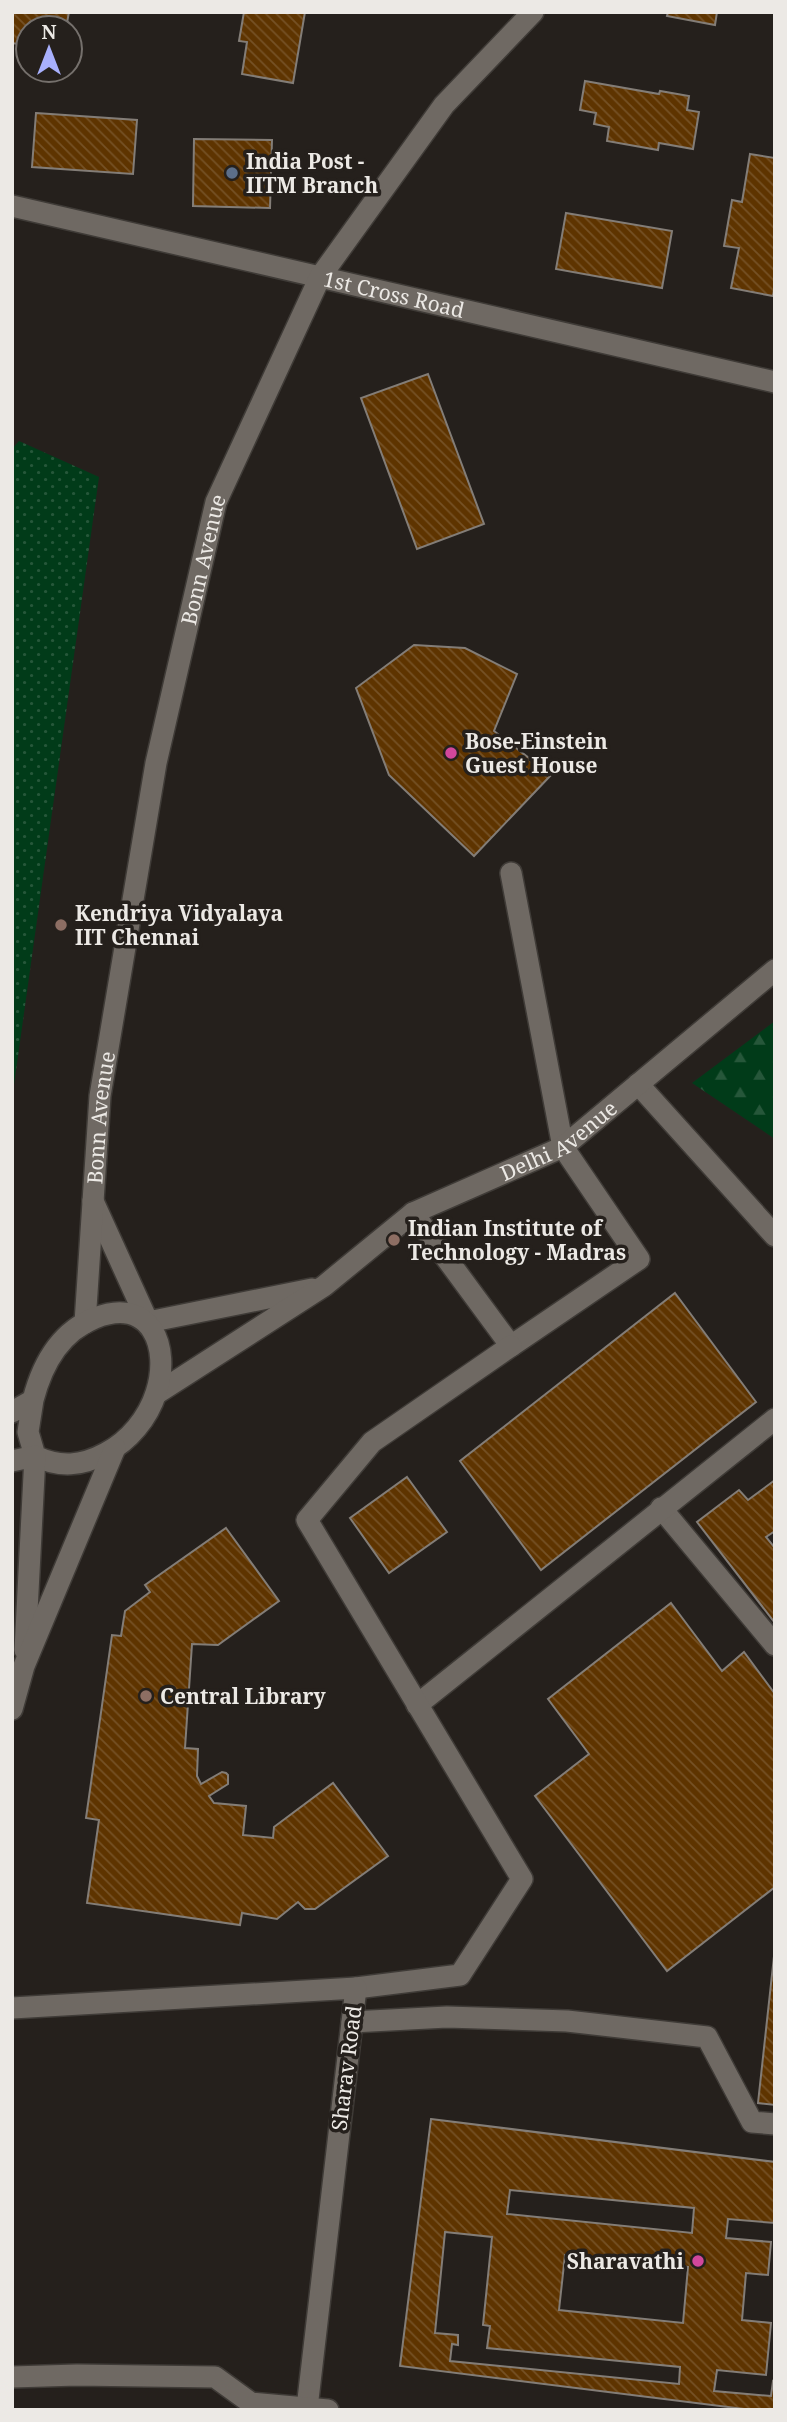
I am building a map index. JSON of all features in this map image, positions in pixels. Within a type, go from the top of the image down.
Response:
[{"type":"street","name":"Bonn Avenue","points":[[85,1323],[100,1096],[156,764],[216,502],[320,277],[444,105],[533,12]]},
{"type":"street","name":"1st Cross Road","points":[[12,206],[775,382]]},
{"type":"street","points":[[356,1987],[460,1975],[522,1879],[307,1520],[372,1442],[639,1258],[563,1147],[511,873]]},
{"type":"street","name":"Delhi Avenue","points":[[156,1394],[324,1286],[414,1213],[563,1147],[775,970]]},
{"type":"street","points":[[638,1084],[775,1236]]},
{"type":"street","points":[[12,1461],[35,1456],[49,1463],[69,1465],[92,1461],[115,1448],[133,1432],[156,1394],[161,1374],[156,1337],[92,1198]]},
{"type":"street","points":[[414,1213],[511,1346]]},
{"type":"street","points":[[24,1666],[35,1456],[28,1432],[38,1382],[57,1347],[85,1323],[104,1315],[133,1315],[148,1322],[324,1286]]},
{"type":"street","points":[[12,1412],[33,1400]]},
{"type":"street","points":[[418,1705],[775,1419]]},
{"type":"street","points":[[12,1709],[24,1666],[115,1448]]},
{"type":"street","points":[[661,1508],[775,1645]]},
{"type":"street","name":"Sharav Road","points":[[12,2008],[356,1987],[317,2409]]},
{"type":"street","points":[[352,2022],[447,2017],[567,2021],[708,2037],[752,2122],[775,2124]]},
{"type":"street","points":[[12,2376],[215,2377],[252,2406],[317,2409]]},
{"type":"green space","points":[[19,441],[99,477],[12,1099],[12,449]]},
{"type":"green space","points":[[775,1021],[775,1139],[692,1083]]},
{"type":"building","points":[[12,12],[69,12],[14,14],[12,43]]},
{"type":"building","points":[[244,12],[305,12],[293,83],[242,74],[247,42],[239,41]]},
{"type":"building","points":[[668,12],[717,12],[715,25],[667,16]]},
{"type":"building","points":[[585,81],[659,94],[660,91],[689,96],[687,110],[699,112],[693,149],[659,143],[658,150],[607,141],[609,127],[594,124],[596,113],[580,110]]},
{"type":"building","points":[[36,113],[137,120],[133,174],[32,167]]},
{"type":"building","name":"India Post - IITM Branch","points":[[194,139],[272,140],[270,208],[193,206]]},
{"type":"building","points":[[750,154],[775,158],[773,296],[731,288],[739,248],[724,246],[732,200],[742,202]]},
{"type":"building","points":[[566,213],[672,231],[662,288],[556,269]]},
{"type":"building","points":[[428,374],[484,524],[417,549],[361,398]]},
{"type":"building","name":"Bose-Einstein Guest House","points":[[414,645],[465,648],[517,674],[494,731],[551,775],[474,856],[389,775],[356,688]]},
{"type":"building","points":[[675,1293],[756,1402],[541,1570],[460,1461]]},
{"type":"building","points":[[407,1477],[447,1532],[389,1573],[350,1518]]},
{"type":"building","points":[[775,1480],[775,1531],[766,1537],[775,1548],[775,1623],[697,1522],[739,1490],[748,1500]]},
{"type":"building","name":"Central Library","points":[[226,1528],[279,1601],[218,1645],[192,1644],[185,1748],[198,1749],[197,1776],[201,1784],[222,1772],[226,1773],[228,1784],[209,1796],[214,1803],[246,1806],[243,1835],[273,1838],[274,1827],[333,1783],[388,1856],[315,1909],[305,1909],[298,1902],[277,1919],[242,1913],[240,1925],[87,1903],[99,1820],[86,1818],[112,1635],[121,1636],[125,1611],[150,1592],[145,1585]]},
{"type":"building","points":[[671,1603],[722,1671],[744,1652],[775,1694],[775,1887],[667,1971],[535,1796],[589,1754],[548,1699]]},
{"type":"building","points":[[775,1947],[775,2105],[758,2103]]},
{"type":"building","name":"Sharavathi","points":[[431,2119],[775,2162],[775,2223],[728,2219],[726,2238],[771,2242],[768,2275],[746,2273],[742,2320],[771,2323],[766,2375],[717,2370],[714,2391],[771,2396],[773,2381],[775,2410],[752,2410],[400,2366]],"holes":[[[510,2190],[694,2208],[692,2233],[507,2214]],[[445,2232],[492,2237],[483,2325],[490,2326],[487,2348],[680,2367],[679,2384],[450,2361],[452,2344],[458,2345],[458,2335],[435,2333]],[[565,2255],[688,2267],[683,2323],[559,2310]]]},
{"type":"place","name":"India Post - IITM Branch","points":[[232,173]]},
{"type":"place","name":"Bose-Einstein Guest House","points":[[451,753]]},
{"type":"place","name":"Kendriya Vidyalaya IIT Chennai","points":[[61,925]]},
{"type":"place","name":"Indian Institute of Technology - Madras","points":[[394,1240]]},
{"type":"place","name":"Central Library","points":[[146,1696]]},
{"type":"place","name":"Sharavathi","points":[[698,2261]]}]
